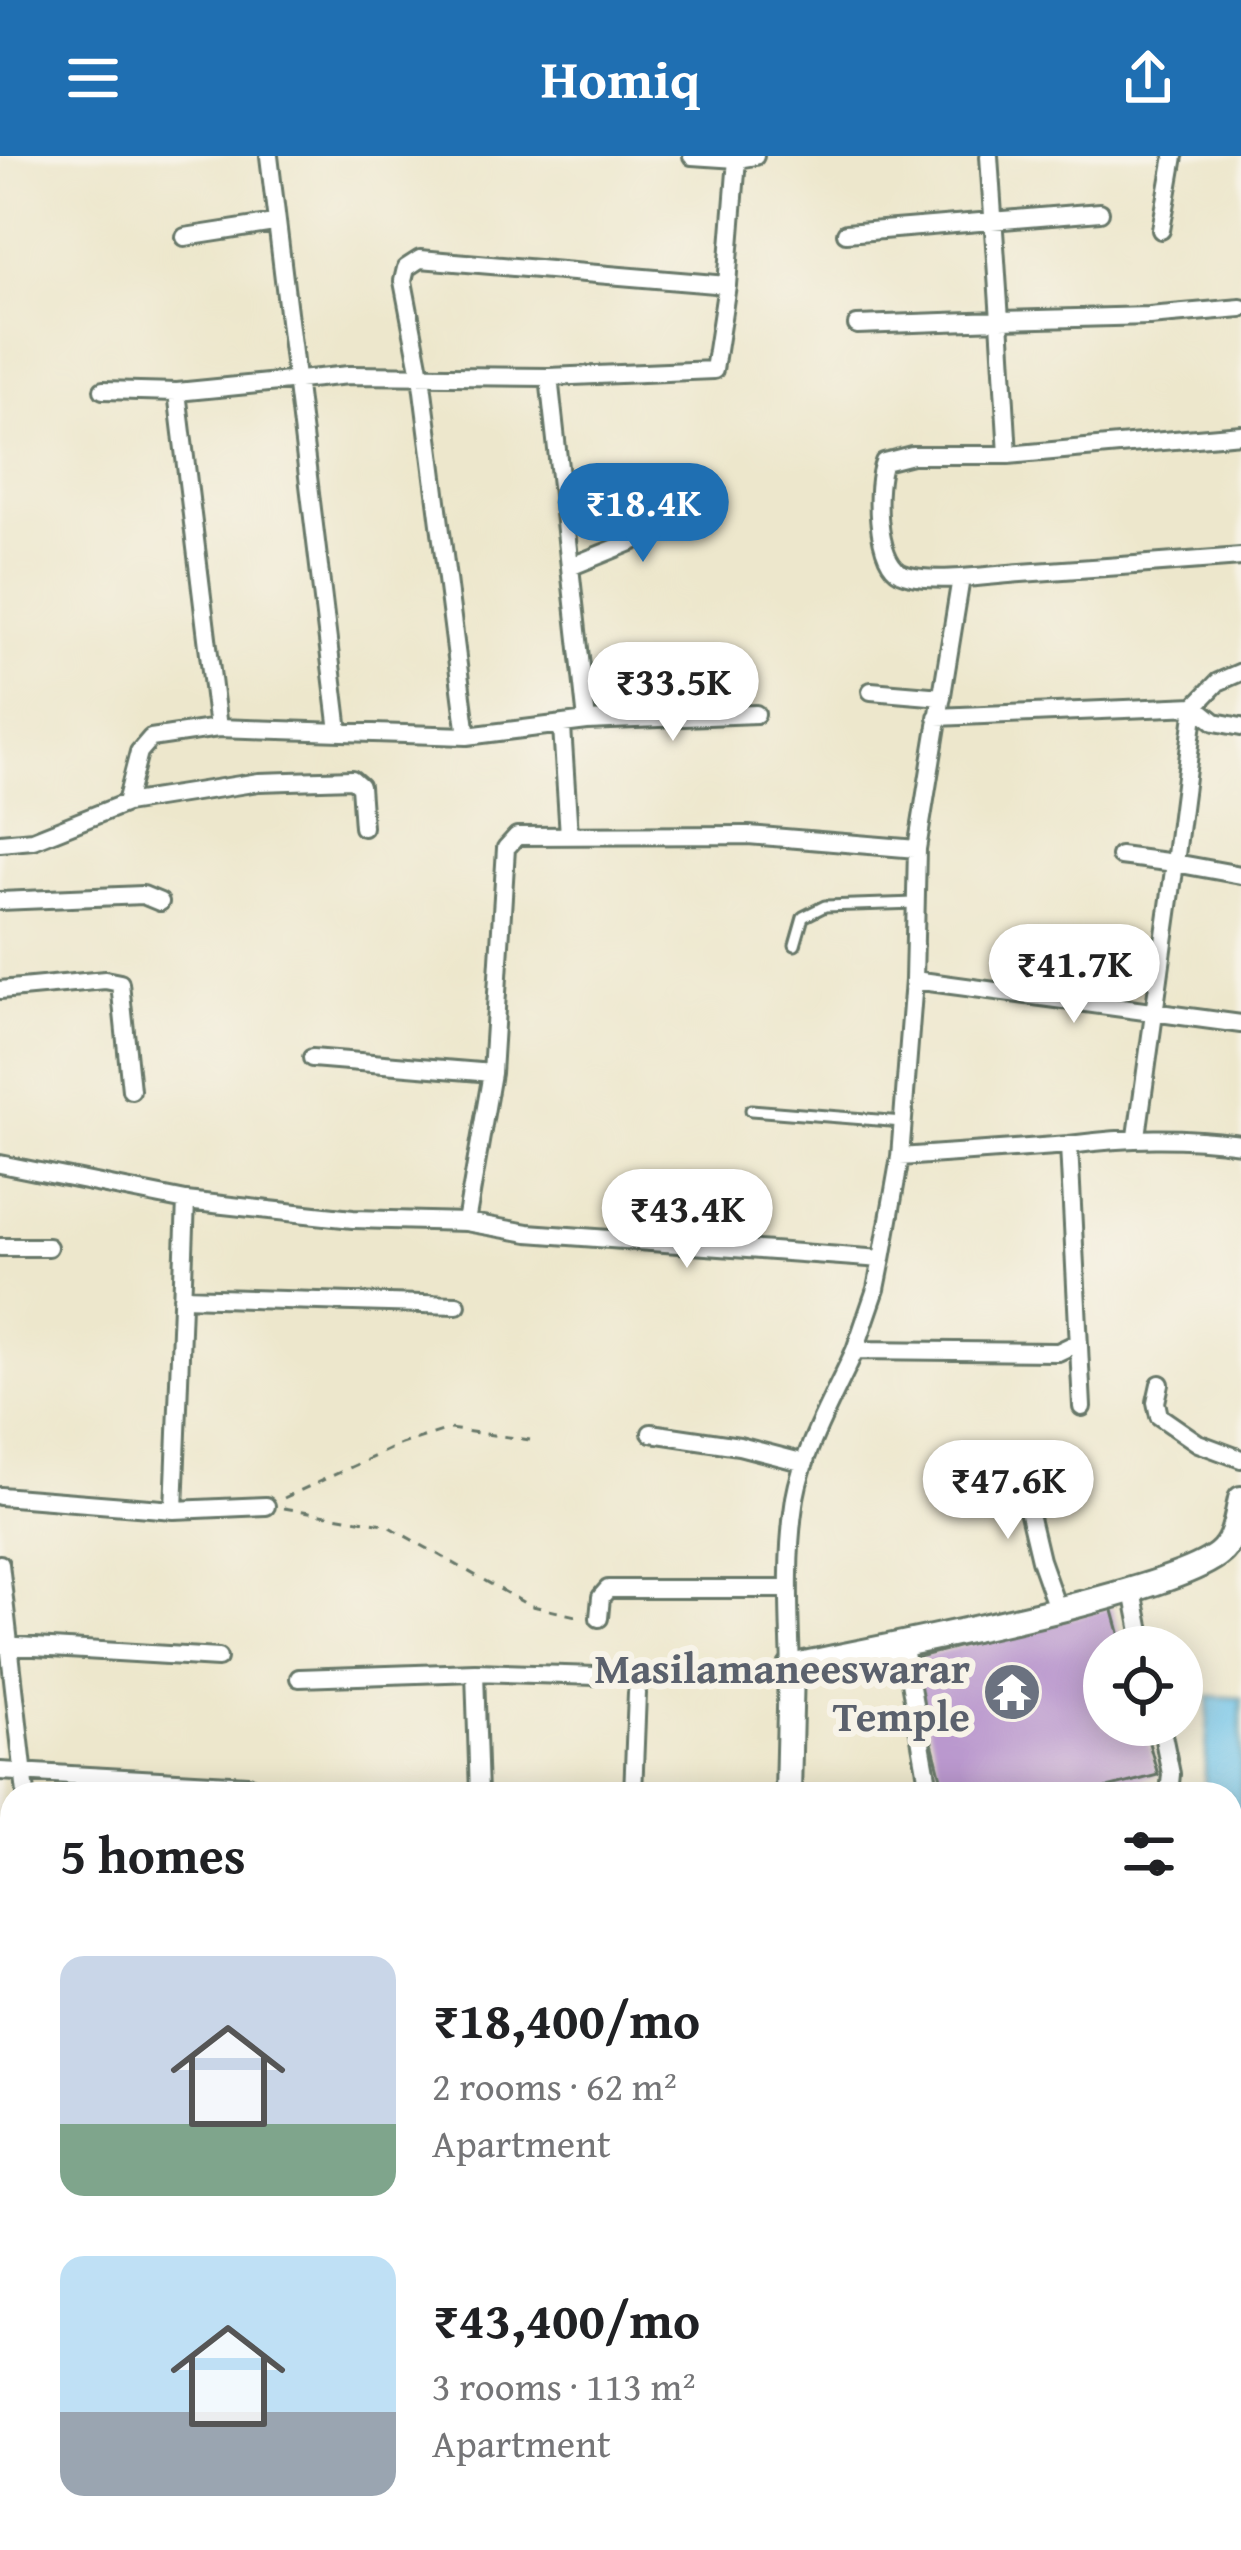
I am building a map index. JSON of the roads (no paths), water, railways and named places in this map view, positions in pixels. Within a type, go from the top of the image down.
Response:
[{"type":"street","points":[[269,156],[339,730]]},
{"type":"street","points":[[104,390],[177,392],[295,380],[422,375],[714,370],[746,157],[692,156]]},
{"type":"street","points":[[989,156],[1008,455]]},
{"type":"street","points":[[1161,230],[1174,156]]},
{"type":"street","points":[[846,233],[1100,212]]},
{"type":"street","points":[[185,237],[274,224]]},
{"type":"street","points":[[467,736],[422,375],[403,281],[406,268],[421,259],[728,285]]},
{"type":"street","points":[[856,325],[1149,316],[1241,308]]},
{"type":"street","points":[[549,376],[587,721]]},
{"type":"street","points":[[177,392],[218,728]]},
{"type":"street","points":[[1241,434],[1008,455],[912,454],[884,462],[876,482],[891,564],[911,575],[961,578],[1241,557]]},
{"type":"street","points":[[572,566],[695,516]]},
{"type":"street","points":[[788,1782],[788,1589],[796,1497],[805,1463],[855,1350],[876,1289],[900,1157],[914,980],[916,849],[961,578]]},
{"type":"street","points":[[1136,1136],[1195,706],[1218,682],[1241,672]]},
{"type":"street","points":[[871,691],[942,697]]},
{"type":"street","points":[[937,717],[1195,706],[1215,722],[1241,727]]},
{"type":"street","points":[[126,803],[139,752],[151,738],[218,728],[467,736],[587,721],[756,714]]},
{"type":"street","points":[[562,727],[569,835]]},
{"type":"street","points":[[0,842],[33,840],[126,803],[259,782],[352,779],[362,795],[363,827]]},
{"type":"street","points":[[466,1222],[491,1073],[510,841],[524,833],[748,835],[916,849]]},
{"type":"street","points":[[1120,856],[1241,875]]},
{"type":"street","points":[[0,901],[143,895],[160,902]]},
{"type":"street","points":[[0,990],[105,980],[120,983],[130,1090]]},
{"type":"street","points":[[914,980],[1241,1024]]},
{"type":"street","points":[[312,1058],[491,1073]]},
{"type":"street","points":[[900,1157],[1136,1136],[1184,1136],[1241,1144]]},
{"type":"street","points":[[1069,1144],[1082,1407]]},
{"type":"street","points":[[0,1164],[186,1201],[353,1220],[466,1222],[528,1233],[881,1259]]},
{"type":"street","points":[[174,1510],[186,1201]]},
{"type":"street","points":[[0,1247],[48,1247]]},
{"type":"street","points":[[182,1297],[458,1305]]},
{"type":"street","points":[[855,1350],[1058,1352],[1077,1342]]},
{"type":"street","points":[[1160,1384],[1159,1416],[1198,1443],[1241,1460]]},
{"type":"street","points":[[651,1432],[739,1446],[805,1463]]},
{"type":"street","points":[[1016,1459],[1040,1560],[1057,1608]]},
{"type":"street","points":[[0,1496],[174,1510],[266,1506]]},
{"type":"street","points":[[791,1667],[1133,1591],[1233,1549],[1241,1499]]},
{"type":"street","points":[[0,1564],[6,1646],[26,1782]]},
{"type":"street","points":[[599,1618],[601,1597],[608,1589],[788,1589]]},
{"type":"street","points":[[1133,1591],[1140,1626]]},
{"type":"street","points":[[903,1642],[928,1782]]},
{"type":"street","points":[[6,1646],[218,1658]]},
{"type":"street","points":[[475,1672],[479,1782]]},
{"type":"street","points":[[299,1678],[475,1672],[596,1676]]},
{"type":"street","points":[[633,1782],[637,1693]]},
{"type":"street","points":[[1165,1746],[1170,1782]]},
{"type":"street","points":[[0,1771],[200,1782]]},
{"type":"lane","points":[[795,945],[803,917],[824,906],[916,903]]},
{"type":"lane","points":[[751,1110],[903,1122]]},
{"type":"water","points":[[1209,1696],[1241,1698],[1241,1782],[1205,1782]]},
{"type":"place","name":"Masilamaneeswarar Temple","points":[[1012,1692]]}]
